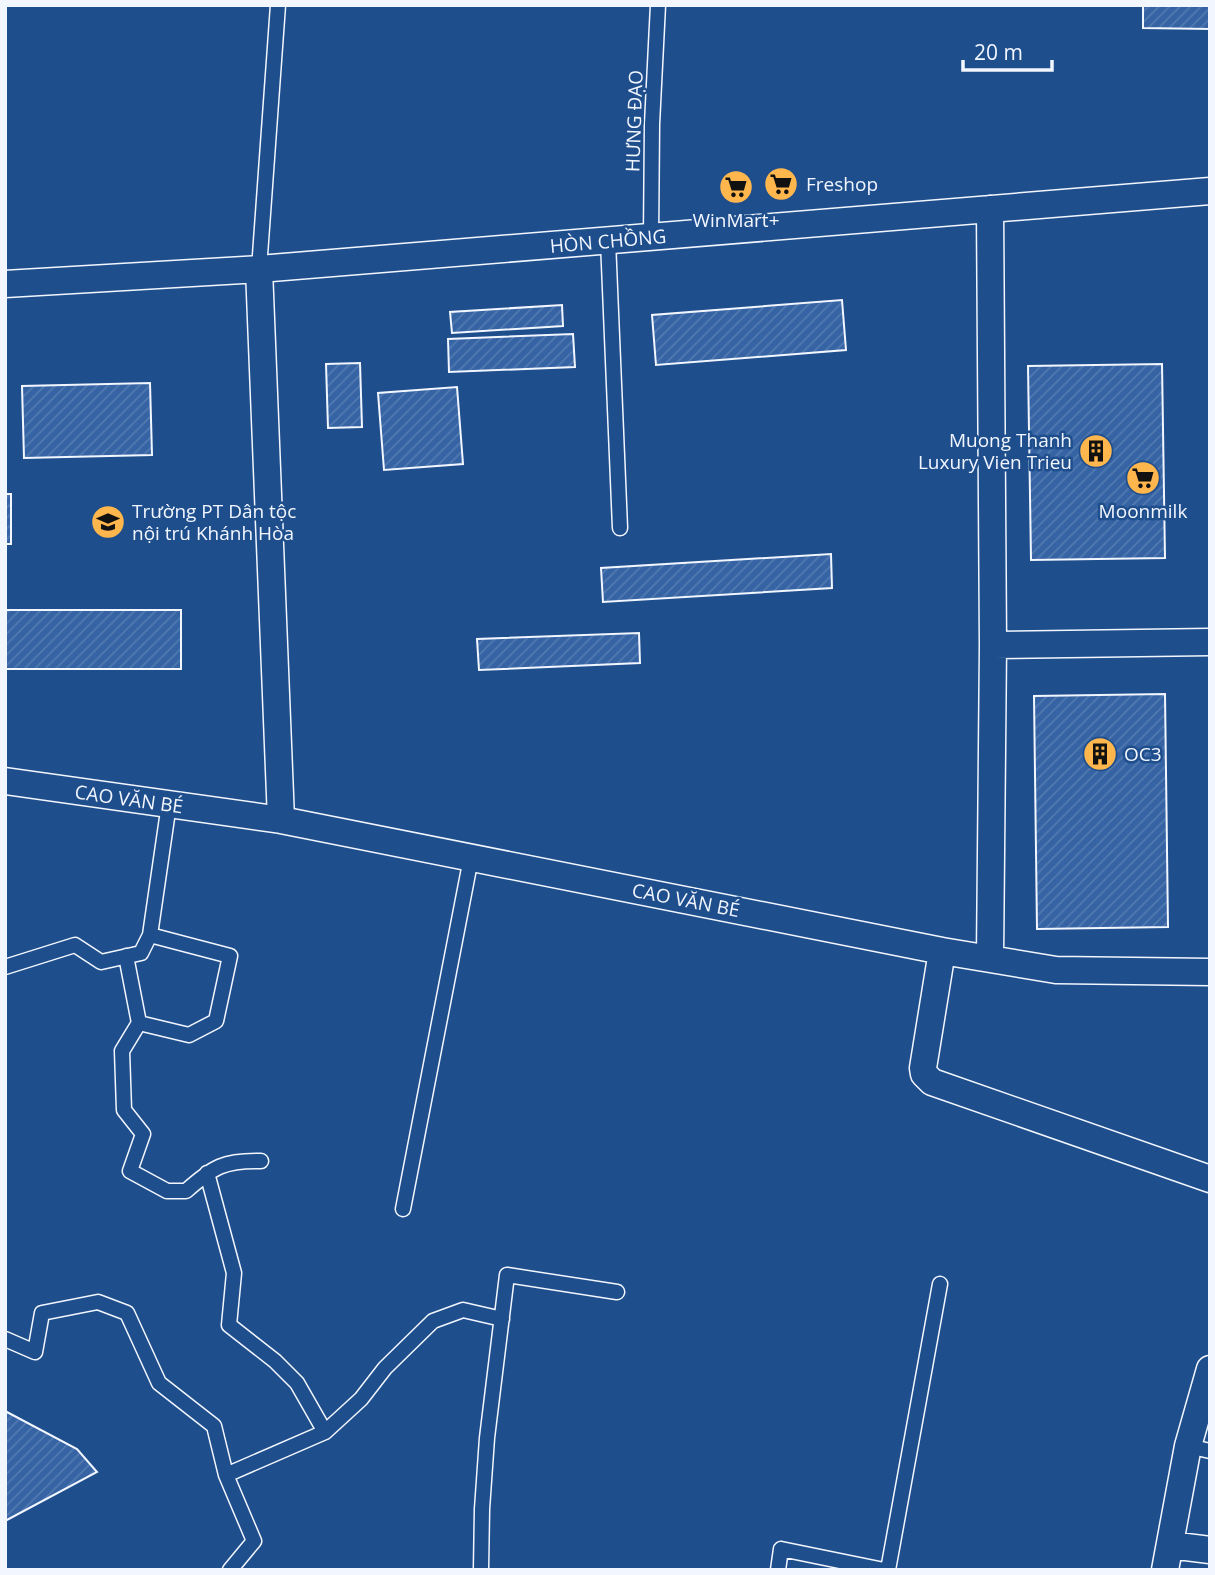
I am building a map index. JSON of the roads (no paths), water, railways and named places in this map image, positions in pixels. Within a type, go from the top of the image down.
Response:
[{"type":"street","name":"HÒN CHỒNG","points":[[5,284],[259,270],[1210,191]]},
{"type":"street","points":[[989,209],[993,645],[990,958]]},
{"type":"street","points":[[259,270],[281,820]]},
{"type":"street","points":[[993,645],[1210,642]]},
{"type":"street","name":"CAO VĂN BÉ","points":[[5,781],[281,820],[942,951],[1056,970],[1210,972]]},
{"type":"street","points":[[942,951],[923,1068],[924,1074],[932,1082],[1210,1179]]},
{"type":"street","points":[[1210,1369],[1199,1449],[1167,1557],[1210,1550]]},
{"type":"lane","points":[[259,270],[278,5]]},
{"type":"lane","name":"HƯNG ĐẠO","points":[[651,238],[652,124],[658,5]]},
{"type":"lane","points":[[608,241],[620,527]]},
{"type":"lane","points":[[5,967],[75,945],[101,962],[141,953],[150,935],[169,804]]},
{"type":"lane","points":[[403,1209],[471,858]]},
{"type":"lane","points":[[139,1023],[189,1035],[216,1021],[230,956],[150,935]]},
{"type":"lane","points":[[126,956],[139,1023],[122,1051],[124,1110],[143,1133],[130,1171],[167,1191],[186,1191],[207,1172],[235,1160],[261,1161]]},
{"type":"lane","points":[[207,1172],[234,1273],[229,1325],[275,1361],[297,1383],[325,1432]]},
{"type":"lane","points":[[481,1570],[481,1509],[486,1450],[507,1275],[617,1292]]},
{"type":"lane","points":[[778,1570],[781,1549],[886,1570],[940,1284]]},
{"type":"lane","points":[[5,1339],[35,1352],[42,1313],[99,1302],[127,1313],[159,1383],[214,1426],[226,1475],[254,1541],[230,1570]]},
{"type":"lane","points":[[226,1475],[325,1432],[361,1399],[385,1368],[433,1321],[463,1311],[502,1319]]},
{"type":"place","name":"Freshop","points":[[781,184]]},
{"type":"place","name":"WinMart+","points":[[736,187]]},
{"type":"place","name":"Muong Thanh Luxury Vien Trieu","points":[[1096,451]]},
{"type":"place","name":"Moonmilk","points":[[1143,478]]},
{"type":"place","name":"Trường PT Dân tộc nội trú Khánh Hòa","points":[[108,522]]},
{"type":"place","name":"OC3","points":[[1100,754]]}]
